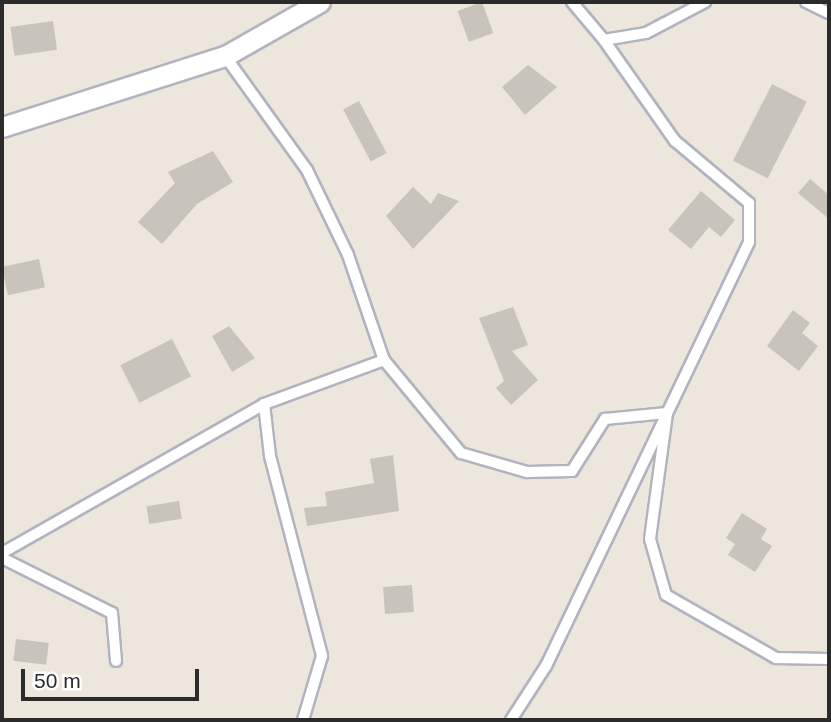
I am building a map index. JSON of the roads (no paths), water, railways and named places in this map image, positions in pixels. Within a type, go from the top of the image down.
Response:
[{"type":"street","points":[[2,127],[225,56],[320,2]]},
{"type":"lane","points":[[511,720],[546,666],[749,242],[749,203],[675,141],[604,40],[572,2]]},
{"type":"lane","points":[[604,40],[646,33],[705,2]]},
{"type":"lane","points":[[806,2],[829,13]]},
{"type":"lane","points":[[225,56],[307,170],[348,255],[384,360],[461,453],[527,472],[572,471],[605,419],[667,413]]},
{"type":"lane","points":[[2,555],[264,404],[384,360]]},
{"type":"lane","points":[[264,404],[270,456],[322,656],[303,720]]},
{"type":"lane","points":[[667,413],[650,540],[666,595],[776,658],[829,659]]},
{"type":"lane","points":[[2,555],[112,613],[116,661]]}]
